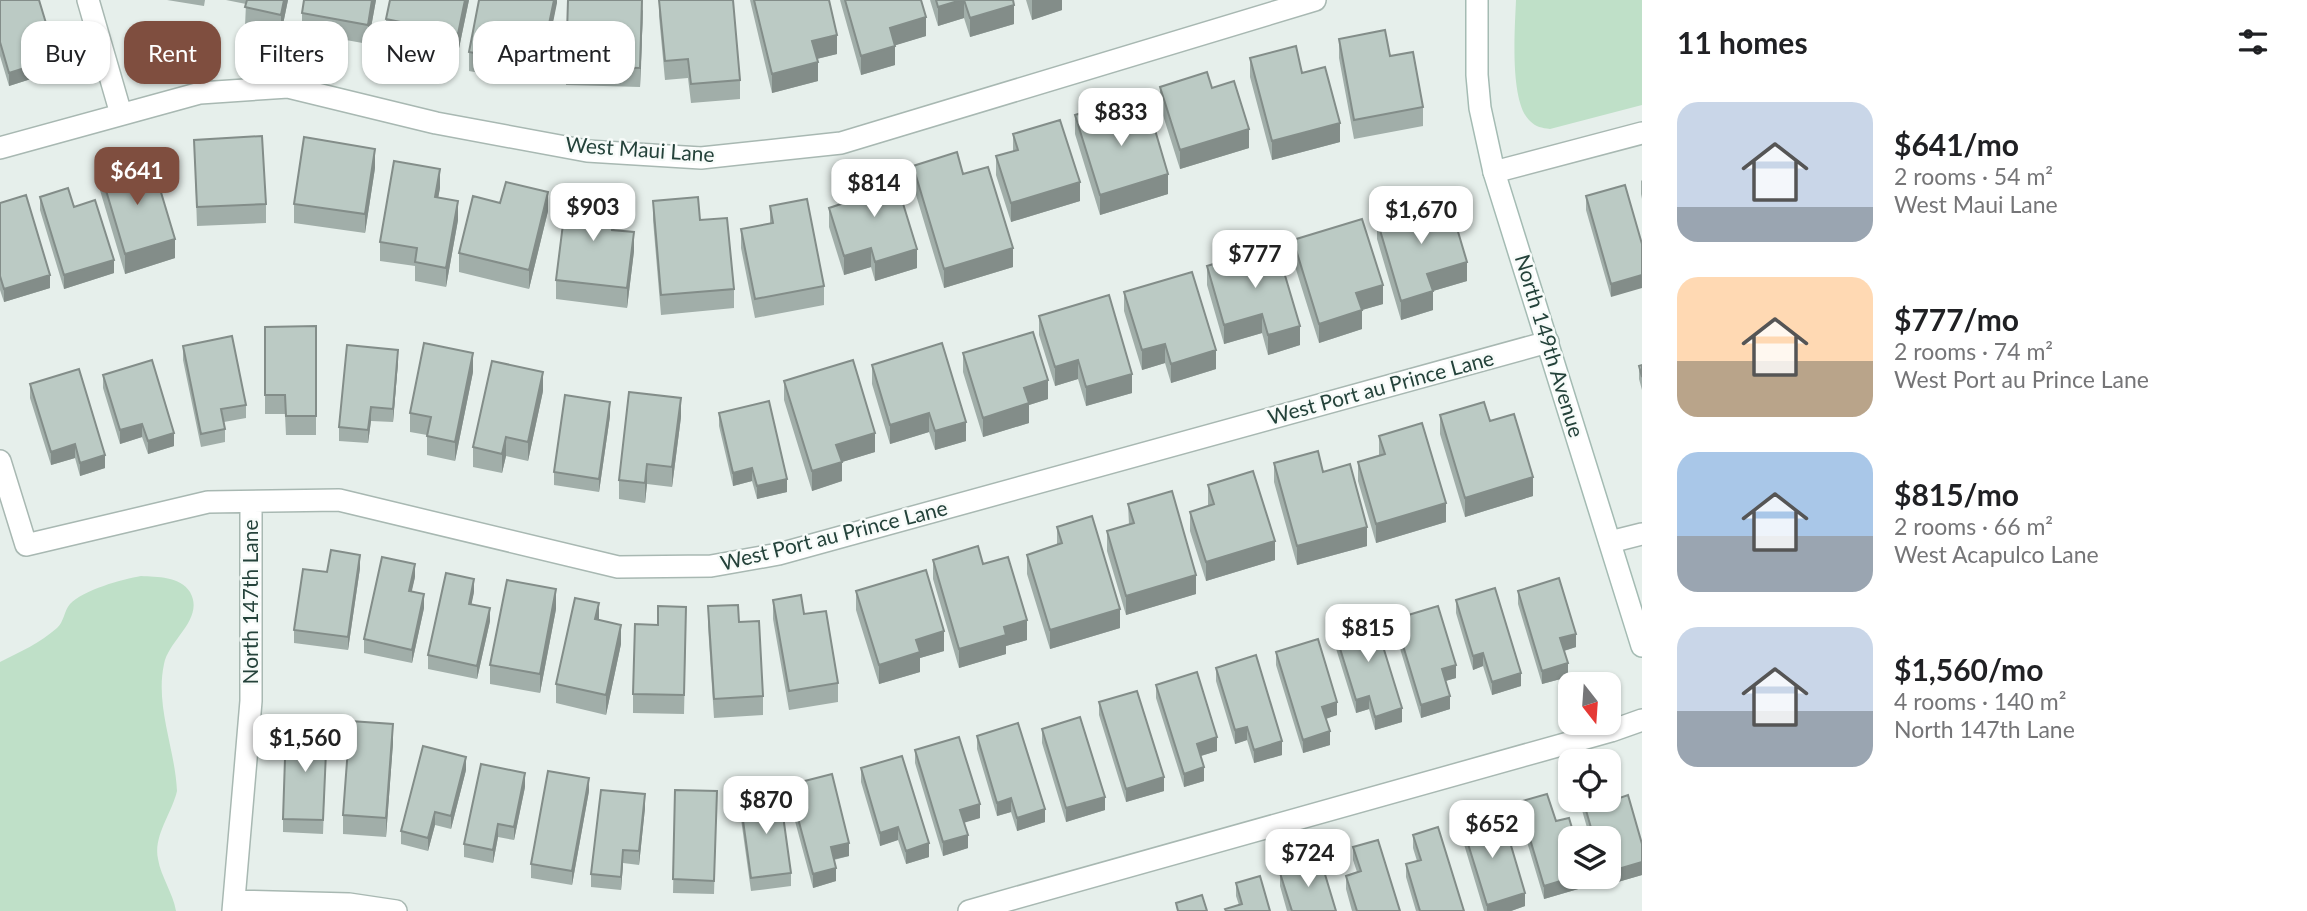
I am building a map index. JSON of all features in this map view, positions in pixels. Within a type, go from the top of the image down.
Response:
[{"type":"street","points":[[88,0],[121,114]]},
{"type":"street","name":"West Maui Lane","points":[[0,148],[200,93],[288,87],[436,123],[587,151],[701,158],[841,144],[1252,8],[1315,0]]},
{"type":"street","name":"North 149th Avenue","points":[[1473,0],[1480,108],[1494,172],[1642,646]]},
{"type":"street","points":[[1494,172],[1642,132]]},
{"type":"street","name":"West Port au Prince Lane","points":[[0,461],[26,545],[208,502],[339,500],[618,567],[711,566],[779,554],[1548,342]]},
{"type":"street","name":"North 147th Lane","points":[[234,906],[251,701],[251,502]]},
{"type":"street","points":[[1610,542],[1642,534]]},
{"type":"street","points":[[969,911],[1611,731],[1642,720]]},
{"type":"street","points":[[234,906],[349,904],[397,911]]},
{"type":"green space","points":[[1516,0],[1642,0],[1642,105],[1550,129],[1532,123],[1523,111],[1516,81]]},
{"type":"green space","points":[[141,576],[168,578],[180,583],[190,592],[193,602],[190,620],[167,655],[162,680],[164,711],[177,791],[160,833],[157,850],[176,911],[0,911],[0,662],[37,643],[57,628],[70,604],[84,594]]},
{"type":"building","points":[[0,0],[39,0],[45,21],[21,21],[21,69],[9,73],[0,42]]},
{"type":"building","points":[[247,0],[284,0],[281,15],[245,7]]},
{"type":"building","points":[[304,0],[372,0],[369,21],[362,21],[362,24],[302,13]]},
{"type":"building","points":[[390,0],[465,0],[459,29],[459,21],[386,19]]},
{"type":"building","points":[[479,0],[554,0],[550,21],[475,21]]},
{"type":"building","points":[[568,0],[642,0],[640,68],[635,68],[635,21],[567,21]]},
{"type":"building","points":[[659,0],[733,0],[740,80],[691,84],[688,59],[665,61]]},
{"type":"building","points":[[754,0],[829,0],[837,35],[812,41],[818,62],[772,74]]},
{"type":"building","points":[[845,0],[921,0],[926,17],[890,28],[895,46],[861,56]]},
{"type":"building","points":[[936,0],[961,0],[938,7]]},
{"type":"building","points":[[964,0],[1013,0],[1014,5],[970,18]]},
{"type":"building","points":[[1385,30],[1390,56],[1413,52],[1423,107],[1354,120],[1339,39]]},
{"type":"building","points":[[473,31],[473,53],[469,52]]},
{"type":"building","points":[[1296,46],[1302,73],[1325,67],[1340,123],[1272,141],[1250,58]]},
{"type":"building","points":[[1207,72],[1212,88],[1234,81],[1249,129],[1180,150],[1160,87]]},
{"type":"building","points":[[1117,102],[1123,122],[1150,113],[1168,174],[1100,195],[1075,115]]},
{"type":"building","points":[[1060,120],[1080,182],[1011,203],[996,156],[1018,150],[1013,134]]},
{"type":"building","points":[[262,136],[266,204],[197,207],[194,140]]},
{"type":"building","points":[[304,137],[375,149],[365,214],[294,204]]},
{"type":"building","points":[[957,152],[963,174],[988,167],[1013,248],[944,269],[913,166]]},
{"type":"building","points":[[127,159],[132,176],[154,169],[175,239],[125,254],[99,167]]},
{"type":"building","points":[[394,161],[440,169],[435,197],[458,201],[446,268],[415,262],[417,248],[380,242]]},
{"type":"building","points":[[893,171],[917,249],[875,262],[871,248],[844,256],[829,208],[850,201],[845,185]]},
{"type":"building","points":[[506,182],[548,192],[529,270],[459,253],[473,196],[500,203]]},
{"type":"building","points":[[1625,185],[1642,244],[1642,275],[1611,284],[1586,196]]},
{"type":"building","points":[[68,188],[74,207],[95,200],[114,260],[64,275],[40,197]]},
{"type":"building","points":[[567,192],[616,198],[612,230],[634,232],[627,288],[556,280]]},
{"type":"building","points":[[26,195],[50,275],[4,289],[0,276],[0,203]]},
{"type":"building","points":[[698,197],[700,220],[727,218],[734,289],[661,295],[653,201]]},
{"type":"building","points":[[1448,198],[1467,262],[1427,274],[1433,291],[1401,301],[1377,220]]},
{"type":"building","points":[[807,199],[824,286],[755,299],[741,229],[773,223],[770,206]]},
{"type":"building","points":[[1362,219],[1383,285],[1356,293],[1362,310],[1319,324],[1293,240]]},
{"type":"building","points":[[1276,245],[1300,326],[1268,335],[1262,314],[1224,325],[1207,266]]},
{"type":"building","points":[[1192,272],[1216,350],[1171,364],[1165,344],[1142,350],[1124,292]]},
{"type":"building","points":[[1109,295],[1132,374],[1086,387],[1078,360],[1055,367],[1039,316]]},
{"type":"building","points":[[316,326],[316,416],[286,416],[285,395],[265,395],[265,327]]},
{"type":"building","points":[[1033,332],[1048,380],[1024,388],[1029,403],[983,418],[963,353]]},
{"type":"building","points":[[232,336],[246,405],[221,409],[225,429],[201,434],[183,346]]},
{"type":"building","points":[[424,343],[473,353],[455,442],[427,436],[431,417],[410,413]]},
{"type":"building","points":[[942,343],[966,422],[935,431],[929,413],[890,425],[872,365]]},
{"type":"building","points":[[347,345],[398,350],[393,409],[371,407],[368,430],[339,427]]},
{"type":"building","points":[[152,360],[174,433],[148,441],[142,424],[120,430],[103,375]]},
{"type":"building","points":[[853,360],[875,433],[836,445],[842,462],[812,471],[784,381]]},
{"type":"building","points":[[492,361],[543,372],[528,442],[506,437],[502,454],[473,447]]},
{"type":"building","points":[[79,369],[105,455],[80,463],[75,444],[51,452],[30,384]]},
{"type":"building","points":[[629,392],[681,398],[672,467],[647,464],[645,483],[619,480]]},
{"type":"building","points":[[565,395],[610,402],[599,479],[554,472]]},
{"type":"building","points":[[769,401],[787,479],[757,486],[752,468],[733,473],[719,413]]},
{"type":"building","points":[[1484,402],[1490,421],[1514,414],[1533,477],[1465,498],[1440,415]]},
{"type":"building","points":[[1422,423],[1446,503],[1376,524],[1358,462],[1385,454],[1379,436]]},
{"type":"building","points":[[1318,451],[1323,472],[1350,464],[1367,527],[1297,546],[1274,463]]},
{"type":"building","points":[[1253,471],[1275,541],[1206,562],[1190,512],[1214,504],[1208,485]]},
{"type":"building","points":[[1172,491],[1196,575],[1126,596],[1107,531],[1134,523],[1128,504]]},
{"type":"building","points":[[1092,516],[1120,609],[1050,630],[1027,555],[1062,543],[1057,527]]},
{"type":"building","points":[[978,546],[983,564],[1008,557],[1027,620],[1004,627],[1006,635],[959,649],[933,560]]},
{"type":"building","points":[[331,550],[360,555],[348,637],[294,630],[303,569],[327,572]]},
{"type":"building","points":[[382,557],[415,564],[409,591],[424,594],[412,650],[364,639]]},
{"type":"building","points":[[926,570],[944,631],[916,640],[920,652],[879,665],[856,591]]},
{"type":"building","points":[[446,573],[474,579],[469,604],[490,608],[477,666],[428,655]]},
{"type":"building","points":[[1559,578],[1576,634],[1560,638],[1568,663],[1542,671],[1518,591]]},
{"type":"building","points":[[507,580],[556,589],[540,674],[490,665]]},
{"type":"building","points":[[1495,588],[1521,673],[1492,682],[1483,653],[1473,656],[1456,600]]},
{"type":"building","points":[[801,595],[804,614],[826,611],[838,683],[789,691],[773,600]]},
{"type":"building","points":[[575,598],[599,603],[595,619],[621,625],[606,695],[556,684]]},
{"type":"building","points":[[738,605],[739,622],[759,621],[763,696],[714,699],[708,606]]},
{"type":"building","points":[[658,606],[686,607],[684,695],[633,694],[635,624],[658,625]]},
{"type":"building","points":[[1438,606],[1456,665],[1442,669],[1450,696],[1421,705],[1395,619]]},
{"type":"building","points":[[1373,614],[1402,708],[1375,717],[1369,696],[1356,700],[1333,626]]},
{"type":"building","points":[[1318,639],[1337,702],[1322,707],[1330,731],[1303,740],[1276,652]]},
{"type":"building","points":[[1256,655],[1282,741],[1254,750],[1247,727],[1235,730],[1216,668]]},
{"type":"building","points":[[1197,672],[1217,737],[1197,744],[1204,767],[1184,774],[1156,685]]},
{"type":"building","points":[[1137,691],[1164,777],[1126,789],[1099,702]]},
{"type":"building","points":[[1080,717],[1105,797],[1066,808],[1042,729]]},
{"type":"building","points":[[350,721],[393,724],[386,818],[343,815]]},
{"type":"building","points":[[1018,723],[1045,809],[1017,818],[1011,798],[997,803],[977,736]]},
{"type":"building","points":[[286,728],[327,729],[323,820],[283,819]]},
{"type":"building","points":[[959,737],[980,804],[960,810],[968,835],[943,842],[915,750]]},
{"type":"building","points":[[423,746],[466,757],[451,816],[435,812],[428,838],[401,831]]},
{"type":"building","points":[[902,756],[929,843],[906,851],[898,827],[880,833],[861,768]]},
{"type":"building","points":[[481,764],[525,773],[514,827],[498,824],[493,850],[464,844]]},
{"type":"building","points":[[548,771],[589,778],[572,871],[531,864]]},
{"type":"building","points":[[832,774],[849,843],[831,847],[836,868],[813,874],[789,785]]},
{"type":"building","points":[[601,790],[645,794],[639,851],[623,850],[621,877],[591,874]]},
{"type":"building","points":[[675,790],[717,791],[714,881],[673,879]]},
{"type":"building","points":[[780,794],[791,873],[751,878],[740,799]]},
{"type":"building","points":[[1547,794],[1556,821],[1569,818],[1571,826],[1558,826],[1558,882],[1544,886],[1519,802]]},
{"type":"building","points":[[1628,795],[1642,844],[1642,862],[1621,868],[1621,826],[1591,826],[1586,812],[1621,812],[1621,798]]},
{"type":"building","points":[[1485,811],[1493,837],[1507,832],[1525,893],[1487,905],[1460,818]]},
{"type":"building","points":[[1438,827],[1464,911],[1420,911],[1406,864],[1421,860],[1413,835]]},
{"type":"building","points":[[1378,840],[1400,911],[1357,911],[1346,876],[1361,871],[1353,847]]},
{"type":"building","points":[[1321,861],[1336,911],[1292,911],[1280,873]]},
{"type":"building","points":[[1260,876],[1270,911],[1226,911],[1225,909],[1242,904],[1236,883]]},
{"type":"building","points":[[1202,895],[1207,911],[1178,911],[1176,903]]}]
